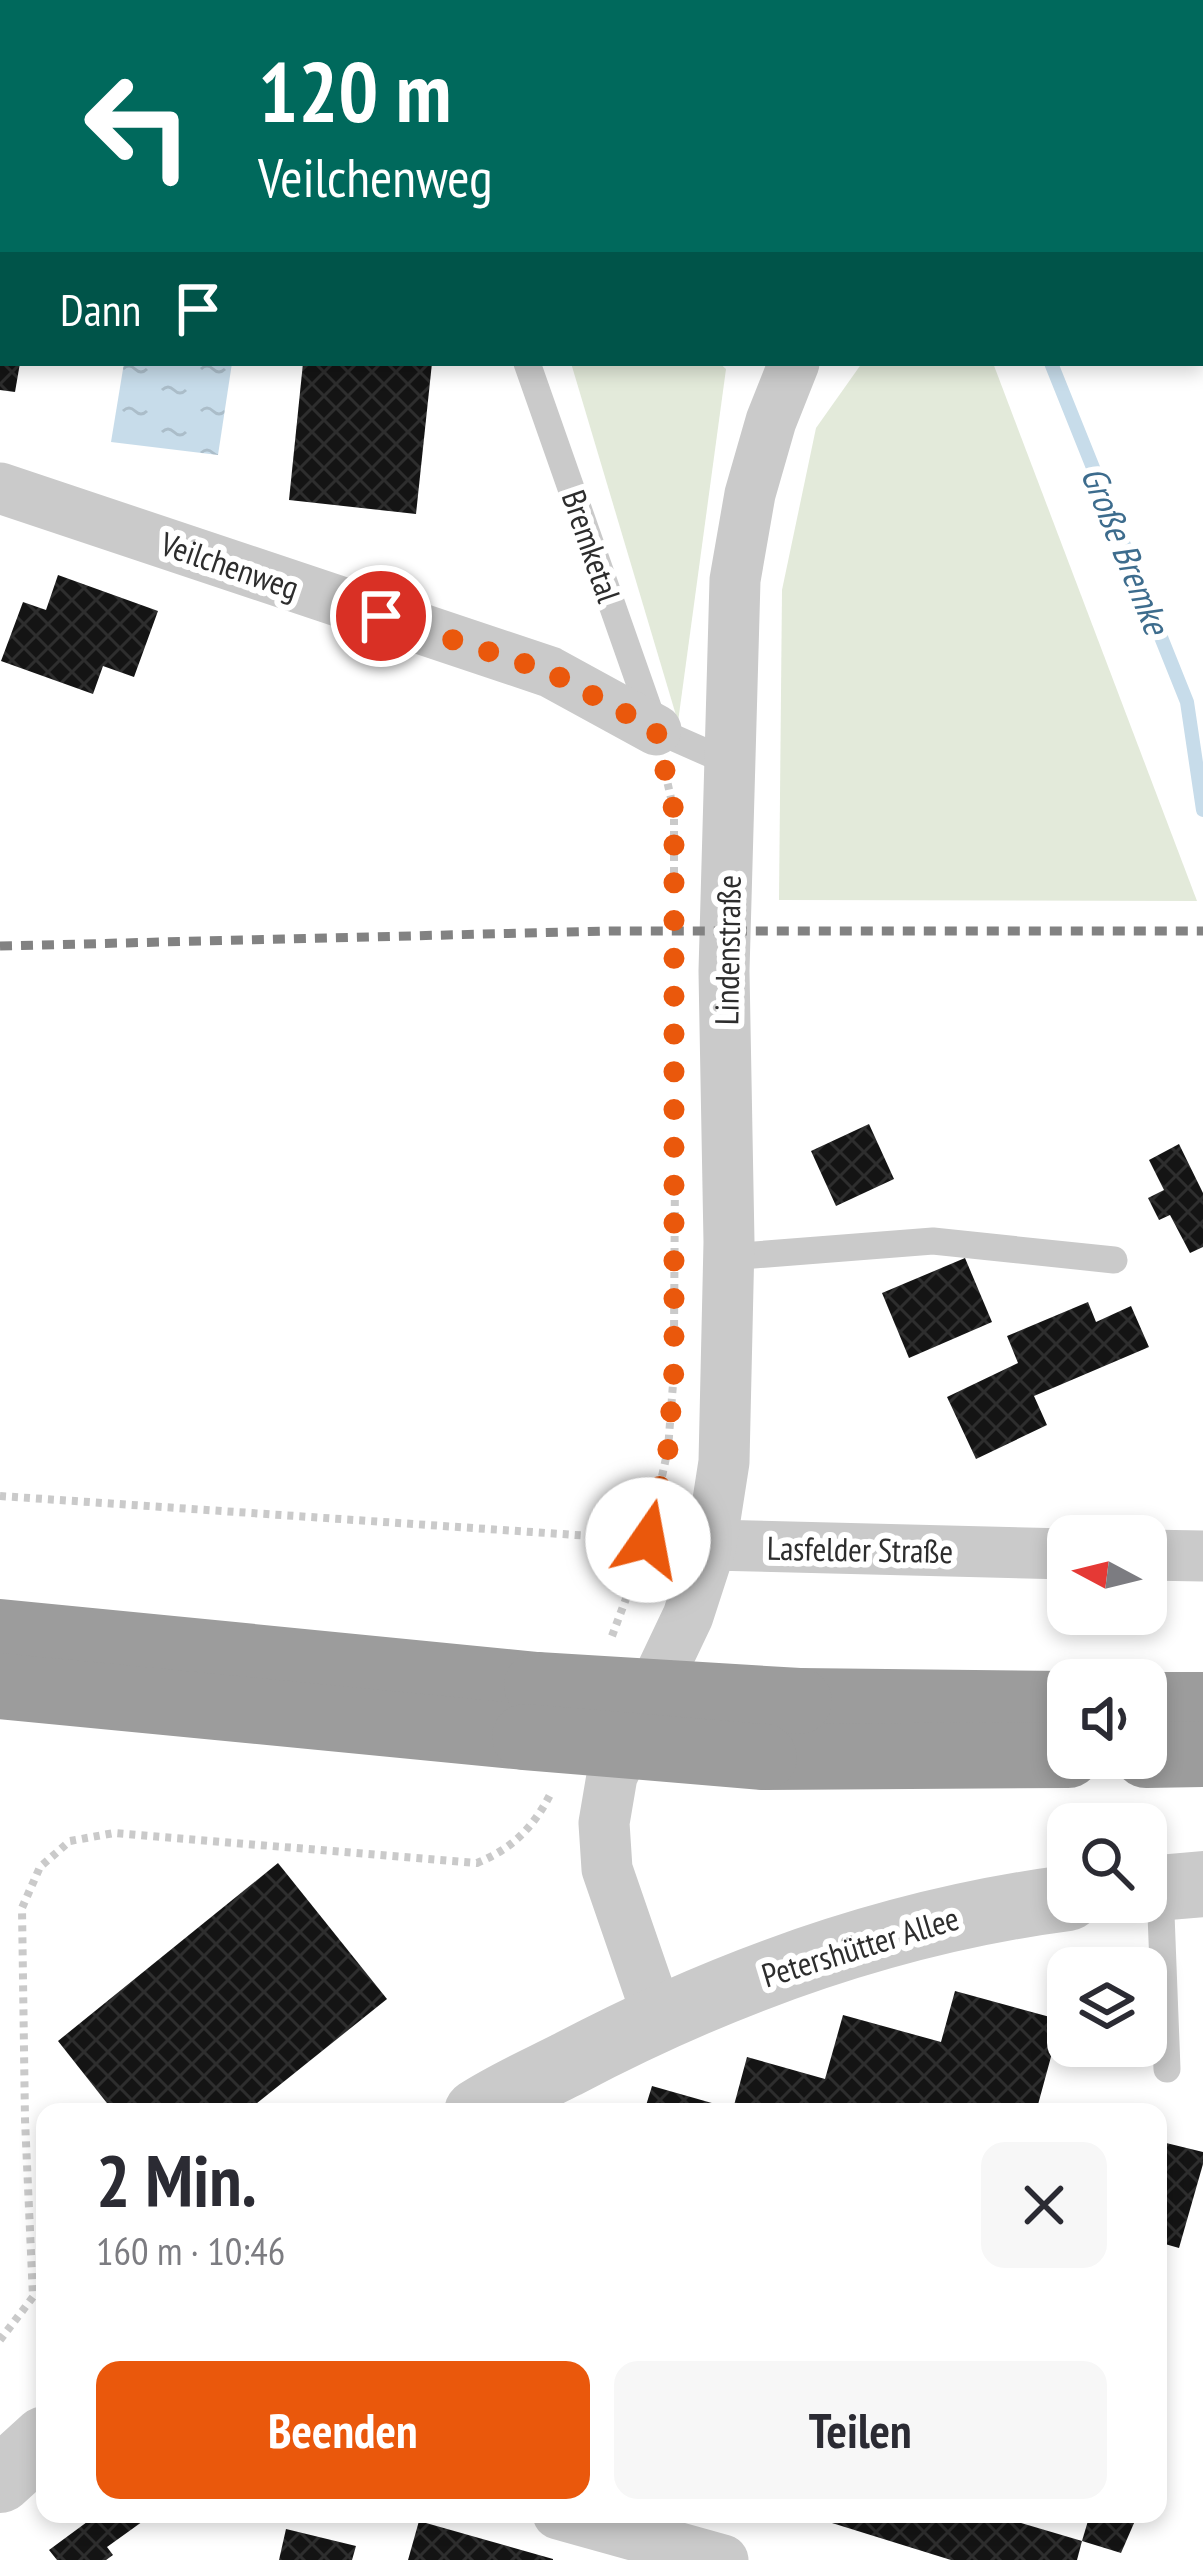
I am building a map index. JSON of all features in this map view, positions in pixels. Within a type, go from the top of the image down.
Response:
[{"type":"highway","points":[[0,1631],[531,1711],[764,1757],[1047,1755]]},
{"type":"highway","points":[[0,1686],[531,1711],[799,1701],[1047,1704]]},
{"type":"highway","points":[[1167,1705],[1203,1705]]},
{"type":"highway","points":[[1167,1754],[1203,1754]]},
{"type":"street","name":"Lindenstraße","points":[[711,1544],[724,1462],[728,1256],[724,971],[736,580],[750,494],[793,366]]},
{"type":"street","name":"Veilchenweg","points":[[0,488],[550,672],[656,730]]},
{"type":"street","name":"Lasfelder Straße","points":[[711,1544],[1047,1553]]},
{"type":"street","points":[[494,2103],[658,2017],[607,1868],[604,1823],[612,1776],[688,1616],[711,1544]]},
{"type":"street","points":[[1167,1555],[1203,1556]]},
{"type":"street","name":"Petershütter Allee","points":[[658,2017],[859,1943],[980,1910],[1047,1901]]},
{"type":"street","points":[[0,2480],[36,2447]]},
{"type":"street","points":[[590,2523],[723,2560]]},
{"type":"lane","name":"Bremketal","points":[[528,366],[656,730]]},
{"type":"lane","points":[[656,730],[731,764]]},
{"type":"lane","points":[[728,1256],[933,1240],[1114,1260]]},
{"type":"lane","points":[[1167,2069],[1170,1887]]},
{"type":"path","points":[[656,730],[674,811],[674,878]]},
{"type":"path","points":[[674,1348],[675,1169]]},
{"type":"path","points":[[648,1540],[668,1449],[674,1370]]},
{"type":"path","points":[[0,1496],[711,1544]]},
{"type":"path","points":[[0,2340],[33,2296],[22,1908],[40,1867],[70,1841],[114,1834],[477,1863],[511,1849],[539,1816],[564,1766],[612,1776]]},
{"type":"green space","points":[[572,366],[726,369],[678,722]]},
{"type":"green space","points":[[860,366],[994,366],[1197,901],[779,900],[782,590],[816,428]]},
{"type":"water","points":[[124,366],[232,366],[218,455],[111,442]]},
{"type":"building","points":[[0,366],[19,366],[15,392],[0,390]]},
{"type":"building","points":[[303,366],[432,366],[416,514],[289,500]]},
{"type":"building","points":[[58,575],[158,611],[134,677],[103,666],[93,694],[1,661],[23,602],[46,610]]},
{"type":"building","points":[[869,1124],[894,1179],[836,1206],[811,1151]]},
{"type":"building","points":[[1179,1144],[1203,1193],[1203,1247],[1190,1253],[1170,1215],[1159,1220],[1148,1198],[1164,1190],[1149,1160]]},
{"type":"building","points":[[965,1258],[992,1322],[909,1358],[882,1293]]},
{"type":"building","points":[[1088,1302],[1096,1322],[1131,1306],[1149,1347],[1034,1396],[1047,1425],[976,1459],[947,1397],[1018,1363],[1007,1336]]},
{"type":"building","points":[[278,1863],[387,1999],[257,2103],[107,2103],[58,2041]]},
{"type":"building","points":[[955,1991],[1047,2016],[1048,2067],[1038,2103],[735,2103],[747,2057],[825,2079],[843,2015],[941,2042]]},
{"type":"building","points":[[652,2086],[712,2103],[647,2103]]},
{"type":"building","points":[[1167,2143],[1203,2152],[1179,2248],[1167,2245]]},
{"type":"building","points":[[86,2523],[140,2523],[107,2547],[113,2555],[106,2560],[57,2560],[49,2550]]},
{"type":"building","points":[[418,2523],[553,2559],[553,2560],[408,2560]]},
{"type":"building","points":[[832,2523],[1021,2523],[1082,2541],[1077,2560],[951,2560]]},
{"type":"building","points":[[1087,2523],[1134,2523],[1121,2553],[1082,2541]]},
{"type":"building","points":[[286,2529],[356,2546],[352,2560],[279,2560]]},
{"type":"waterway","name":"Große Bremke","points":[[1052,366],[1187,702],[1203,810]]},
{"type":"railway","points":[[0,946],[609,931],[1203,931]]},
{"type":"route","points":[[381,616],[550,672],[656,730],[674,811],[674,1370],[668,1449],[648,1540]]}]
